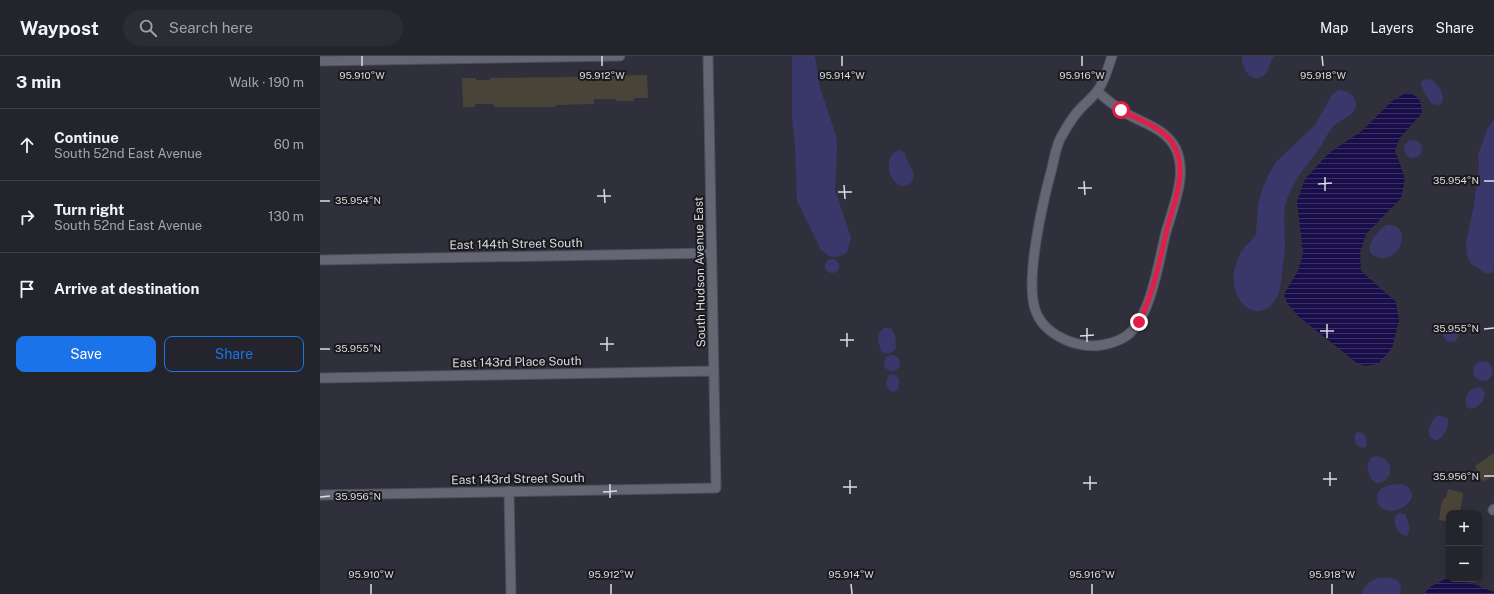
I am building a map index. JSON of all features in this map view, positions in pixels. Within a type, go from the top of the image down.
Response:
[{"type":"street","points":[[320,61],[620,56]]},
{"type":"street","name":"South Hudson Avenue East","points":[[708,56],[716,488]]},
{"type":"street","points":[[1097,91],[1116,107],[1153,126],[1169,139],[1175,147],[1180,160],[1180,179],[1151,292],[1139,322],[1125,337],[1116,342],[1097,346],[1077,343],[1065,339],[1048,330],[1035,310],[1033,290],[1034,259],[1049,180],[1060,139],[1070,122],[1097,91],[1104,80],[1112,56]]},
{"type":"street","name":"East 144th Street South","points":[[320,260],[712,253]]},
{"type":"street","name":"East 143rd Place South","points":[[320,378],[714,371]]},
{"type":"street","name":"East 143rd Street South","points":[[320,495],[716,488]]},
{"type":"street","points":[[509,491],[511,594]]},
{"type":"shaded area","points":[[792,56],[815,56],[820,88],[836,136],[837,149],[835,190],[851,238],[847,252],[836,257],[829,256],[821,250],[797,201],[795,144],[792,118]]},
{"type":"shaded area","points":[[1242,56],[1274,56],[1266,73],[1259,78],[1255,78],[1251,77],[1245,70]]},
{"type":"shaded area","points":[[1425,79],[1432,80],[1441,91],[1443,98],[1440,105],[1432,104],[1425,94],[1421,84]]},
{"type":"shaded area","points":[[1338,90],[1346,91],[1352,95],[1356,102],[1355,109],[1351,114],[1330,130],[1291,190],[1284,211],[1285,248],[1279,293],[1269,307],[1261,311],[1253,310],[1246,307],[1236,293],[1234,273],[1240,253],[1256,234],[1258,204],[1263,187],[1276,162],[1315,125],[1332,95]]},
{"type":"shaded area","points":[[1407,92],[1419,99],[1422,113],[1400,138],[1395,150],[1405,179],[1401,198],[1366,234],[1360,253],[1361,271],[1396,302],[1399,321],[1392,348],[1378,364],[1365,366],[1357,363],[1298,316],[1287,303],[1284,294],[1298,271],[1303,253],[1297,201],[1305,179],[1329,153],[1363,130],[1391,102]]},
{"type":"shaded area","points":[[1494,119],[1494,270],[1491,273],[1486,273],[1471,264],[1467,256],[1466,243],[1474,205],[1479,165],[1478,155],[1487,130]]},
{"type":"shaded area","points":[[1413,140],[1419,143],[1422,149],[1419,155],[1413,158],[1407,155],[1404,149],[1407,143]]},
{"type":"shaded area","points":[[899,150],[904,152],[914,174],[912,182],[906,186],[900,185],[895,181],[889,168],[889,161],[893,154]]},
{"type":"shaded area","points":[[1387,225],[1395,226],[1400,230],[1402,235],[1399,248],[1394,254],[1388,257],[1381,258],[1374,256],[1370,248],[1371,243],[1378,232]]},
{"type":"shaded area","points":[[829,259],[835,259],[839,263],[839,269],[835,273],[829,273],[825,269],[825,263]]},
{"type":"shaded area","points":[[1448,326],[1454,326],[1459,331],[1457,340],[1454,342],[1448,342],[1443,337],[1443,331]]},
{"type":"shaded area","points":[[884,328],[892,329],[895,336],[896,348],[893,352],[885,353],[881,351],[878,341],[879,333]]},
{"type":"shaded area","points":[[889,355],[895,355],[900,360],[898,369],[895,371],[889,371],[884,366],[884,360]]},
{"type":"shaded area","points":[[1483,361],[1490,364],[1493,371],[1490,378],[1483,381],[1476,378],[1473,371],[1476,364]]},
{"type":"shaded area","points":[[891,374],[896,375],[899,380],[898,389],[894,392],[889,390],[886,384],[888,376]]},
{"type":"shaded area","points":[[1479,387],[1483,389],[1485,393],[1483,401],[1477,407],[1470,409],[1466,406],[1468,393],[1472,389]]},
{"type":"shaded area","points":[[1438,415],[1448,419],[1448,425],[1443,436],[1438,440],[1430,437],[1429,430],[1432,421]]},
{"type":"shaded area","points":[[1357,432],[1362,433],[1366,437],[1367,445],[1364,448],[1359,447],[1355,442],[1355,435]]},
{"type":"shaded area","points":[[1378,456],[1386,461],[1390,467],[1390,473],[1382,482],[1377,483],[1372,479],[1368,471],[1368,467],[1372,457]]},
{"type":"shaded area","points":[[1402,484],[1409,488],[1412,493],[1408,503],[1397,510],[1390,511],[1380,506],[1377,499],[1379,491],[1382,488]]},
{"type":"shaded area","points":[[1399,513],[1405,514],[1408,522],[1409,532],[1406,536],[1400,533],[1395,524],[1396,515]]},
{"type":"shaded area","points":[[1379,578],[1395,579],[1401,586],[1400,594],[1362,594],[1368,583]]},
{"type":"shaded area","points":[[1446,579],[1446,582],[1468,582],[1494,592],[1494,594],[1424,594],[1430,587]]},
{"type":"building","points":[[603,75],[647,75],[648,98],[634,98],[634,101],[594,99],[594,104],[556,105],[556,107],[494,107],[494,104],[475,104],[475,107],[463,107],[462,78],[490,80],[490,78],[581,77]]},
{"type":"building","points":[[1494,453],[1494,475],[1483,482],[1475,471],[1477,469],[1475,466]]},
{"type":"building","points":[[1448,489],[1463,493],[1460,510],[1446,510],[1446,521],[1439,520],[1441,505],[1444,498],[1446,498]]},
{"type":"route","points":[[1121,110],[1162,132],[1172,143],[1180,160],[1180,179],[1176,196],[1151,292],[1139,322]]}]
